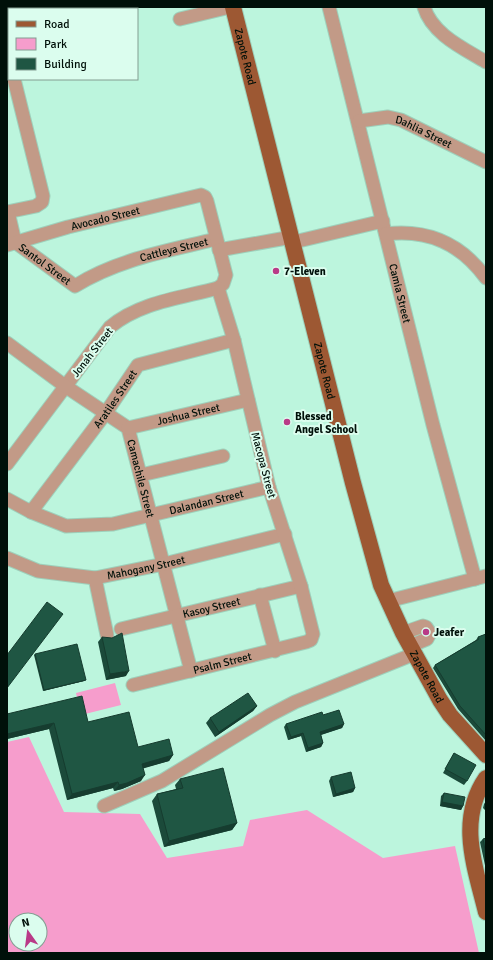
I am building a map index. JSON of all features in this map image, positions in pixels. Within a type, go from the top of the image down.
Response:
[{"type":"main road","name":"Zapote Road","points":[[232,7],[293,240],[372,559],[388,601],[409,644],[440,700],[450,715],[486,755]]},
{"type":"main road","points":[[486,778],[476,794],[471,810],[470,838],[486,912]]},
{"type":"street","points":[[180,19],[232,7]]},
{"type":"street","name":"Camia Street","points":[[329,7],[359,121],[433,425],[481,578]]},
{"type":"street","points":[[424,7],[437,29],[454,43],[486,62]]},
{"type":"street","points":[[7,52],[8,61]]},
{"type":"street","points":[[11,243],[7,212],[36,206],[42,202],[43,196],[14,80]]},
{"type":"street","name":"Dahlia Street","points":[[359,121],[388,117],[401,120],[486,162]]},
{"type":"street","name":"Avocado Street","points":[[11,243],[68,227],[201,195],[205,196],[218,244]]},
{"type":"street","name":"Cattleya Street","points":[[76,286],[93,275],[118,264],[218,244],[293,240],[383,221]]},
{"type":"street","points":[[386,234],[416,234],[433,236],[455,247],[476,265],[486,278]]},
{"type":"street","name":"Santol Street","points":[[11,243],[76,286]]},
{"type":"street","points":[[218,244],[226,275],[223,284],[218,288]]},
{"type":"street","name":"Macopa Street","points":[[218,288],[234,340],[269,487],[301,586],[313,634],[311,640]]},
{"type":"street","name":"Jonah Street","points":[[7,464],[110,327],[123,316],[151,305],[218,288]]},
{"type":"street","name":"Aratiles Street","points":[[31,512],[105,414],[138,365],[234,340]]},
{"type":"street","name":"Camachile Street","points":[[7,343],[65,386],[128,428],[191,671]]},
{"type":"street","name":"Joshua Street","points":[[128,428],[248,400]]},
{"type":"street","points":[[141,475],[223,456]]},
{"type":"street","name":"Dalandan Street","points":[[7,499],[31,512],[66,526],[113,524],[269,487]]},
{"type":"street","name":"Mahogany Street","points":[[7,558],[38,571],[95,578],[164,564],[285,534]]},
{"type":"street","points":[[95,578],[107,635]]},
{"type":"street","points":[[388,601],[481,578]]},
{"type":"street","name":"Kasoy Street","points":[[121,629],[301,586]]},
{"type":"street","points":[[260,595],[275,651]]},
{"type":"street","name":"Psalm Street","points":[[133,684],[275,651],[311,640]]},
{"type":"street","points":[[104,806],[162,781],[270,715],[409,644]]},
{"type":"green space","points":[[115,683],[121,705],[81,715],[76,693]]},
{"type":"green space","points":[[29,737],[64,812],[140,814],[167,858],[243,846],[250,820],[307,810],[383,858],[455,846],[479,953],[7,953],[7,742]]},
{"type":"building","points":[[47,602],[63,614],[7,688],[7,655]]},
{"type":"building","points":[[122,633],[129,671],[110,674],[102,637],[112,638]]},
{"type":"building","points":[[486,634],[486,735],[460,706],[435,665],[479,639],[478,637]]},
{"type":"building","points":[[77,644],[86,680],[44,690],[35,654]]},
{"type":"building","points":[[248,693],[257,706],[219,732],[210,718]]},
{"type":"building","points":[[82,696],[88,722],[129,712],[138,747],[169,739],[173,755],[142,764],[145,775],[127,783],[119,785],[118,782],[72,794],[54,723],[7,734],[7,714]]},
{"type":"building","points":[[339,710],[344,724],[320,732],[323,743],[308,748],[303,733],[291,737],[286,724],[322,712],[323,715]]},
{"type":"building","points":[[454,753],[476,765],[467,781],[445,769]]},
{"type":"building","points":[[223,768],[237,823],[169,841],[157,794],[183,788],[180,779]]},
{"type":"building","points":[[351,772],[355,788],[336,794],[331,777]]},
{"type":"building","points":[[444,793],[465,797],[463,806],[442,802]]},
{"type":"building","points":[[486,838],[486,855],[483,839]]},
{"type":"place","name":"7-Eleven","points":[[276,271]]},
{"type":"place","name":"Blessed Angel School","points":[[287,422]]},
{"type":"place","name":"Jeafer","points":[[426,632]]}]
